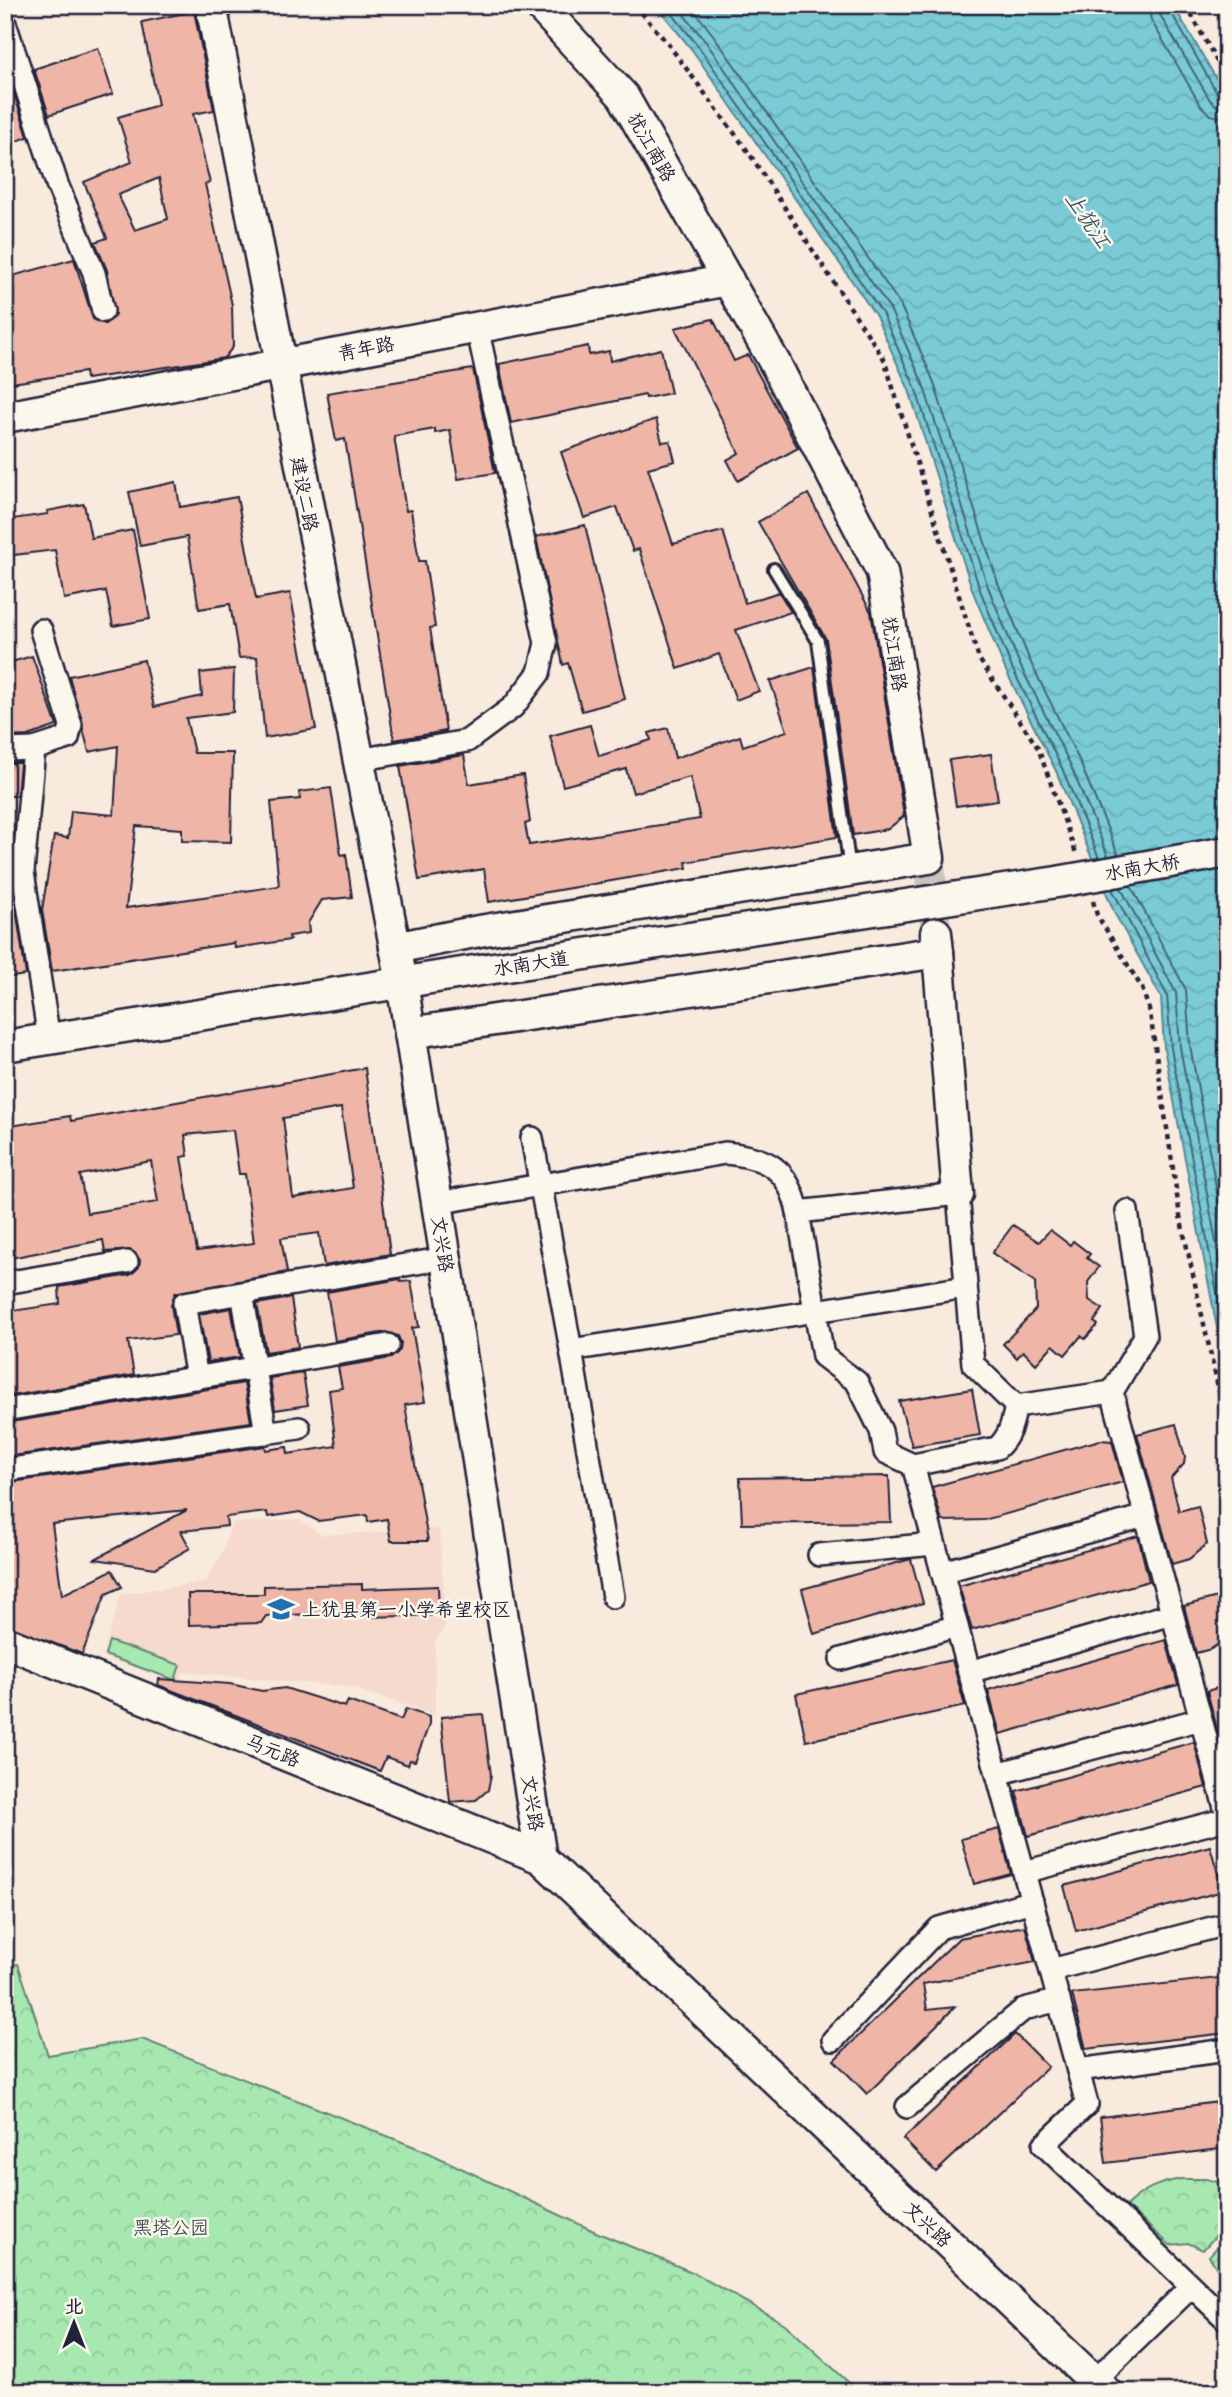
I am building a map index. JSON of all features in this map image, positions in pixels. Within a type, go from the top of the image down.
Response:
[{"type":"street","name":"建设二路","points":[[211,5],[402,982]]},
{"type":"street","name":"犹江南路","points":[[395,948],[850,870],[930,862],[882,572],[776,365],[623,96],[539,5]]},
{"type":"street","points":[[5,23],[57,184],[94,273],[103,311]]},
{"type":"street","name":"青年路","points":[[5,417],[728,280]]},
{"type":"street","points":[[358,760],[467,741],[513,707],[539,673],[546,643],[477,327]]},
{"type":"street","points":[[5,750],[34,749],[68,738],[71,725],[41,630]]},
{"type":"street","points":[[34,749],[23,872],[49,1039]]},
{"type":"street","name":"水南大桥","points":[[1069,874],[1227,852]]},
{"type":"street","name":"水南大道","points":[[5,1046],[1069,874]]},
{"type":"street","points":[[410,1033],[937,942],[972,1364],[1016,1406]]},
{"type":"street","name":"文兴路","points":[[402,982],[541,1858],[1100,2386]]},
{"type":"street","points":[[532,1139],[613,1597]]},
{"type":"street","points":[[437,1203],[725,1153],[764,1161],[777,1169],[792,1187],[823,1356],[857,1382],[881,1431],[885,1452],[913,1465],[997,1448],[1006,1440],[1012,1428],[1016,1406]]},
{"type":"street","points":[[797,1212],[958,1194]]},
{"type":"street","points":[[1024,1872],[1227,1817],[1112,1392],[1144,1336],[1126,1211]]},
{"type":"street","points":[[197,1378],[184,1303],[446,1258]]},
{"type":"street","points":[[5,1283],[127,1262]]},
{"type":"street","points":[[571,1350],[966,1287]]},
{"type":"street","points":[[242,1293],[266,1433]]},
{"type":"street","points":[[5,1410],[388,1345]]},
{"type":"street","points":[[1016,1406],[1112,1392]]},
{"type":"street","points":[[5,1470],[299,1428]]},
{"type":"street","points":[[913,1465],[1087,2104],[1044,2145],[1227,2320]]},
{"type":"street","points":[[942,1572],[1145,1516]]},
{"type":"street","points":[[819,1555],[934,1544]]},
{"type":"street","points":[[969,1672],[1172,1614]]},
{"type":"street","points":[[841,1659],[957,1626]]},
{"type":"street","name":"马元路","points":[[5,1642],[541,1858]]},
{"type":"street","points":[[997,1774],[1200,1719]]},
{"type":"street","points":[[833,2040],[939,1928],[1032,1902]]},
{"type":"street","points":[[1051,1969],[1227,1924]]},
{"type":"street","points":[[907,2107],[1024,2008],[1059,2000]]},
{"type":"street","points":[[1078,2070],[1227,2050]]},
{"type":"street","points":[[1100,2386],[1191,2287]]},
{"type":"lane","points":[[774,569],[818,641],[850,870]]},
{"type":"path","points":[[635,5],[668,44],[747,150],[884,359],[979,659],[1038,748],[1069,874]]},
{"type":"path","points":[[1186,5],[1227,80]]},
{"type":"path","points":[[1089,890],[1097,915],[1142,988],[1150,1013],[1180,1216],[1227,1428]]},
{"type":"shaded area","name":"上犹县第一小学希望校区","points":[[299,1519],[322,1535],[439,1529],[446,1624],[435,1643],[435,1715],[350,1687],[183,1672],[179,1683],[102,1657],[121,1594],[206,1582],[221,1555],[232,1523]]},
{"type":"green space","points":[[109,1641],[180,1665],[175,1680],[105,1655]]},
{"type":"green space","name":"黑塔公园","points":[[18,1964],[48,2055],[142,2039],[425,2151],[598,2233],[692,2272],[785,2324],[859,2392],[5,2392],[5,1965]]},
{"type":"green space","points":[[1181,2179],[1206,2179],[1227,2184],[1227,2223],[1203,2250],[1188,2243],[1170,2245],[1126,2206],[1151,2188]]},
{"type":"green space","points":[[1227,2236],[1227,2296],[1218,2289],[1218,2270],[1209,2256]]},
{"type":"water","name":"上犹江","points":[[656,5],[1173,5],[1227,97],[1227,1381],[1164,1048],[1161,997],[1115,914],[1056,771],[1006,671],[973,592],[909,390],[876,316],[693,51]]},
{"type":"building","points":[[194,11],[214,110],[193,114],[210,183],[205,184],[232,305],[233,347],[224,358],[200,362],[86,379],[85,372],[5,384],[5,278],[74,259],[93,319],[105,324],[115,315],[107,270],[95,242],[107,238],[84,182],[132,162],[118,117],[158,105],[142,22]],"holes":[[[159,178],[168,219],[135,230],[118,195]]]},
{"type":"building","points":[[98,48],[113,94],[49,115],[34,69]]},
{"type":"building","points":[[9,78],[28,137],[5,145],[5,79]]},
{"type":"building","points":[[713,319],[734,361],[748,355],[798,448],[738,481],[727,460],[739,453],[675,328]]},
{"type":"building","points":[[588,346],[589,355],[609,351],[610,361],[661,349],[671,393],[646,398],[645,395],[511,423],[499,364]]},
{"type":"building","points":[[473,369],[495,473],[458,479],[450,430],[435,433],[435,429],[394,436],[406,511],[411,510],[419,561],[425,561],[435,627],[430,628],[446,731],[394,740],[345,439],[336,441],[327,393]]},
{"type":"building","points":[[656,419],[662,442],[670,441],[675,461],[648,468],[673,544],[723,531],[745,603],[779,592],[791,612],[736,630],[759,691],[736,700],[719,654],[678,669],[639,549],[633,551],[617,507],[584,518],[561,452]]},
{"type":"building","points":[[176,482],[180,507],[237,497],[256,599],[290,593],[316,729],[265,738],[257,657],[239,658],[230,604],[199,609],[187,537],[140,546],[129,492]]},
{"type":"building","points":[[808,494],[871,612],[904,816],[888,829],[853,835],[826,639],[758,522]]},
{"type":"building","points":[[84,504],[91,538],[133,530],[150,619],[113,626],[106,591],[64,599],[55,550],[5,556],[5,520],[48,514],[47,511]]},
{"type":"building","points":[[585,525],[625,699],[582,711],[568,663],[563,665],[536,537]]},
{"type":"building","points":[[32,656],[57,726],[28,736],[5,737],[5,664]]},
{"type":"building","points":[[144,660],[154,707],[202,696],[200,673],[234,669],[233,712],[186,718],[194,753],[233,753],[231,842],[182,841],[182,829],[136,826],[126,908],[279,886],[271,802],[300,799],[299,792],[331,788],[341,855],[346,854],[352,897],[322,900],[308,923],[309,933],[289,936],[290,940],[235,948],[234,943],[52,971],[42,910],[54,836],[68,838],[71,811],[114,815],[118,746],[89,752],[69,676]]},
{"type":"building","points":[[814,667],[837,837],[686,862],[687,868],[489,902],[484,869],[419,880],[400,766],[464,755],[469,784],[523,775],[530,822],[525,824],[529,845],[700,819],[690,777],[633,793],[626,769],[563,786],[550,736],[590,725],[599,756],[651,740],[649,733],[668,728],[675,758],[740,736],[743,746],[787,731],[770,681]]},
{"type":"building","points":[[991,754],[998,800],[956,806],[949,760]]},
{"type":"building","points":[[5,763],[20,763],[17,796],[5,796]]},
{"type":"building","points":[[5,870],[10,870],[26,975],[5,978]]},
{"type":"building","points":[[365,1068],[390,1254],[324,1266],[319,1233],[281,1238],[287,1272],[175,1293],[171,1305],[176,1335],[128,1341],[134,1375],[5,1397],[5,1312],[60,1304],[59,1287],[130,1275],[139,1267],[140,1260],[131,1250],[105,1252],[103,1240],[5,1259],[5,1127],[70,1116],[71,1121]],"holes":[[[341,1108],[353,1188],[293,1198],[283,1118]],[[233,1130],[239,1174],[245,1174],[254,1243],[197,1251],[181,1157],[188,1156],[185,1135]],[[151,1161],[158,1202],[87,1213],[80,1175]]]},
{"type":"building","points":[[1013,1225],[1039,1242],[1050,1230],[1070,1245],[1073,1241],[1090,1254],[1087,1258],[1099,1267],[1088,1282],[1089,1300],[1103,1309],[1094,1322],[1098,1325],[1085,1339],[1081,1336],[1065,1355],[1053,1345],[1036,1364],[1023,1351],[1017,1358],[1003,1344],[1036,1309],[1035,1282],[992,1253]]},
{"type":"building","points":[[400,1279],[401,1282],[411,1281],[419,1327],[412,1328],[425,1402],[405,1405],[428,1541],[391,1541],[387,1519],[368,1522],[367,1515],[318,1521],[300,1512],[268,1517],[267,1512],[226,1517],[227,1526],[181,1531],[190,1548],[155,1568],[95,1559],[187,1510],[52,1524],[62,1595],[112,1570],[122,1587],[106,1594],[82,1654],[5,1625],[5,1483],[265,1446],[266,1450],[287,1447],[288,1454],[336,1446],[329,1390],[342,1388],[338,1367],[391,1358],[400,1350],[401,1343],[398,1336],[386,1332],[335,1341],[327,1292]]},
{"type":"building","points":[[291,1298],[298,1347],[266,1352],[257,1304]]},
{"type":"building","points":[[231,1308],[240,1357],[208,1362],[199,1314]]},
{"type":"building","points":[[303,1373],[308,1405],[275,1410],[270,1378]]},
{"type":"building","points":[[244,1383],[251,1422],[5,1457],[5,1423]]},
{"type":"building","points":[[972,1389],[980,1435],[912,1446],[899,1401]]},
{"type":"building","points":[[1176,1424],[1185,1457],[1184,1464],[1171,1478],[1179,1511],[1198,1506],[1207,1544],[1189,1559],[1172,1564],[1137,1434]]},
{"type":"building","points":[[1100,1440],[1112,1441],[1123,1482],[984,1520],[942,1521],[932,1487]]},
{"type":"building","points":[[889,1476],[891,1522],[742,1524],[740,1478]]},
{"type":"building","points":[[1138,1536],[1149,1581],[972,1630],[959,1586]]},
{"type":"building","points":[[911,1559],[923,1603],[814,1634],[802,1589]]},
{"type":"building","points":[[362,1584],[362,1589],[438,1586],[439,1615],[367,1617],[361,1612],[266,1616],[261,1623],[189,1625],[188,1594],[264,1594],[264,1586]]},
{"type":"building","points":[[1221,1596],[1227,1617],[1227,1638],[1211,1649],[1196,1653],[1184,1606]]},
{"type":"building","points":[[1166,1640],[1178,1685],[1000,1734],[988,1690]]},
{"type":"building","points":[[952,1660],[965,1706],[806,1741],[796,1694]]},
{"type":"building","points":[[159,1679],[230,1684],[262,1691],[285,1688],[345,1707],[348,1701],[401,1720],[406,1709],[429,1717],[429,1725],[415,1761],[410,1760],[408,1765],[386,1757],[380,1771],[158,1685]]},
{"type":"building","points":[[1227,1685],[1227,1751],[1223,1751],[1207,1691]]},
{"type":"building","points":[[483,1714],[491,1775],[488,1790],[476,1800],[450,1802],[441,1717]]},
{"type":"building","points":[[1194,1742],[1206,1787],[1028,1836],[1016,1791]]},
{"type":"building","points":[[999,1829],[1011,1874],[974,1884],[961,1839]]},
{"type":"building","points":[[1210,1846],[1223,1891],[1076,1931],[1064,1886]]},
{"type":"building","points":[[1025,1926],[1035,1962],[923,1984],[927,2010],[955,2007],[867,2094],[834,2060],[959,1938]]},
{"type":"building","points":[[1227,1977],[1227,2033],[1086,2049],[1072,1994]]},
{"type":"building","points":[[1015,2034],[1048,2067],[936,2172],[903,2139]]},
{"type":"building","points":[[1227,2101],[1227,2148],[1106,2163],[1100,2117]]},
{"type":"tunnel","points":[[930,865],[936,933]]},
{"type":"place","name":"上犹县第一小学希望校区","points":[[281,1609]]}]
